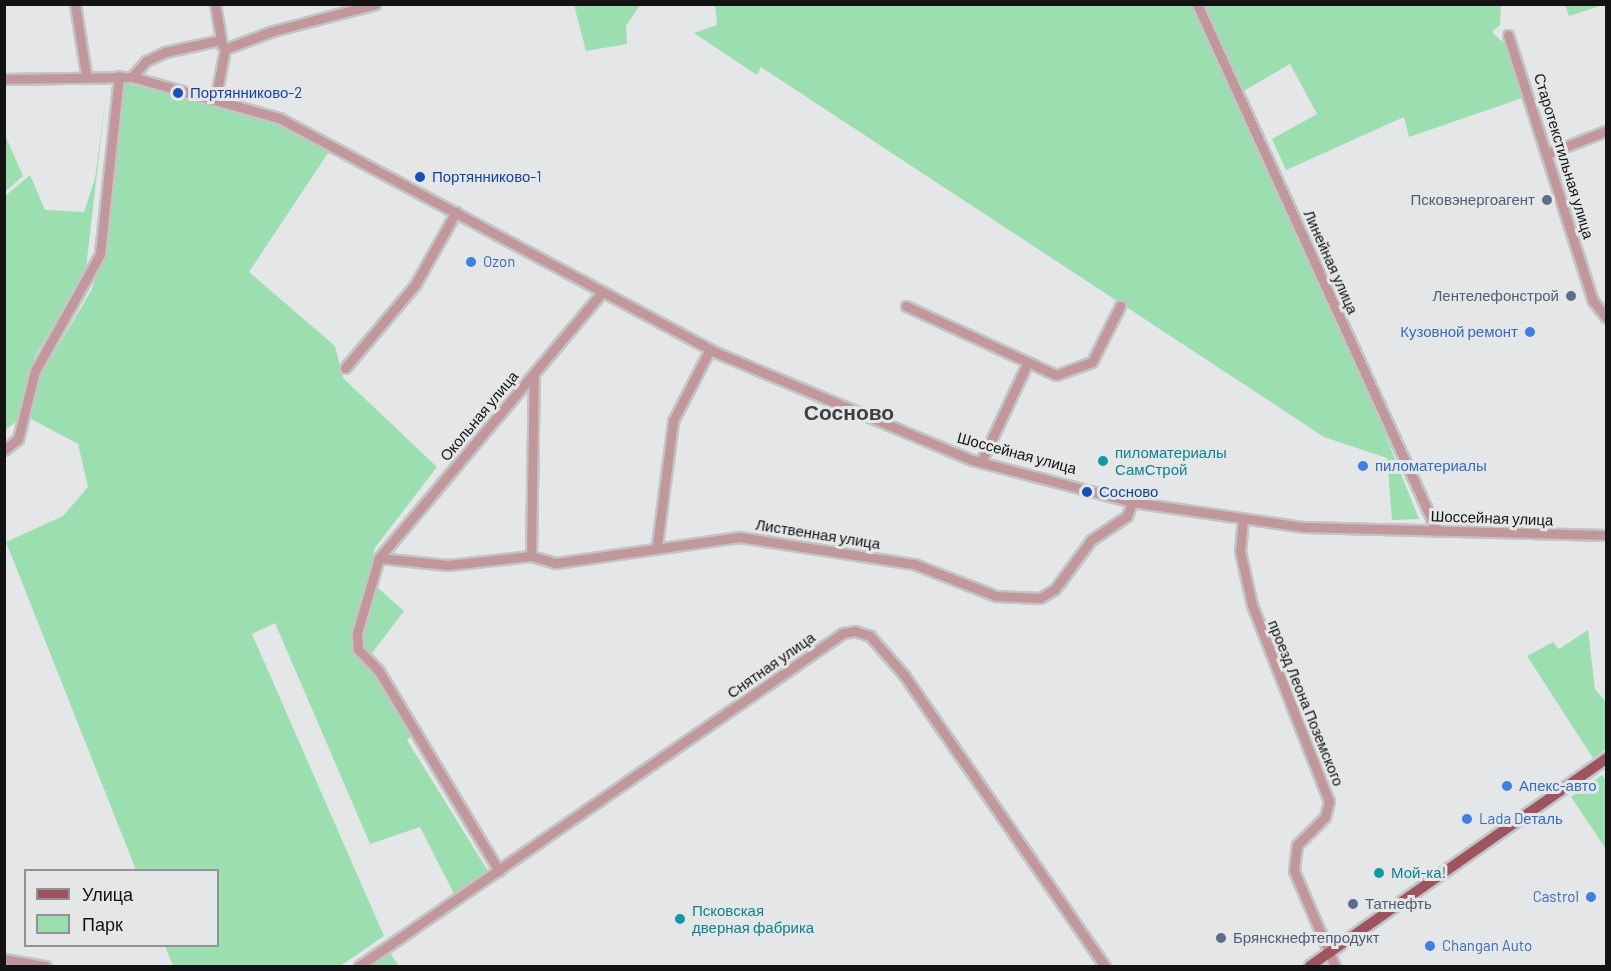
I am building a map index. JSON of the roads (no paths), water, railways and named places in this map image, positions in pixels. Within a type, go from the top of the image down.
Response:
[{"type":"main road","points":[[1310,966],[1606,759]]},
{"type":"street","points":[[75,4],[86,74]]},
{"type":"street","points":[[215,4],[220,40],[225,50],[216,96]]},
{"type":"street","points":[[225,50],[273,31],[376,4]]},
{"type":"street","name":"Линейная улица","points":[[1197,4],[1437,531]]},
{"type":"street","name":"Старотекстильная улица","points":[[1508,35],[1549,153],[1593,301],[1606,317]]},
{"type":"street","points":[[132,77],[146,61],[165,52],[220,40]]},
{"type":"street","name":"Шоссейная улица","points":[[4,79],[86,74],[132,77],[216,96],[279,118],[710,349],[981,462],[1132,502],[1304,527],[1606,534]]},
{"type":"street","points":[[4,450],[18,439],[35,370],[100,254],[119,76]]},
{"type":"street","points":[[1549,153],[1606,131]]},
{"type":"street","points":[[345,368],[415,285],[456,212]]},
{"type":"street","name":"Окольная улица","points":[[379,558],[534,374],[598,290]]},
{"type":"street","points":[[906,306],[1056,375],[1092,362],[1120,306]]},
{"type":"street","points":[[657,545],[673,421],[710,349]]},
{"type":"street","points":[[981,462],[1028,362]]},
{"type":"street","points":[[531,556],[534,374]]},
{"type":"street","name":"Лиственная улица","points":[[379,558],[448,565],[531,556],[556,563],[657,545],[739,537],[798,543],[923,567],[996,596],[1040,598],[1054,589],[1091,540],[1127,516],[1132,502]]},
{"type":"street","name":"проезд Леона Поземского","points":[[1243,518],[1240,551],[1252,605],[1329,801],[1325,818],[1297,845],[1294,871],[1335,966]]},
{"type":"street","points":[[379,558],[357,633],[358,649],[378,670],[499,871]]},
{"type":"street","name":"Снятная улица","points":[[359,966],[843,633],[855,631],[870,636],[904,675],[1105,966]]},
{"type":"street","points":[[4,959],[45,966]]},
{"type":"place","name":"Портянниково-2","points":[[178,93]]},
{"type":"place","name":"Портянниково-1","points":[[420,177]]},
{"type":"place","name":"Псковэнергоагент","points":[[1547,200]]},
{"type":"place","name":"Ozon","points":[[471,262]]},
{"type":"place","name":"Лентелефонстрой","points":[[1571,296]]},
{"type":"place","name":"Кузовной ремонт","points":[[1530,332]]},
{"type":"place","name":"пиломатериалы СамСтрой","points":[[1103,461]]},
{"type":"place","name":"пиломатериалы","points":[[1363,466]]},
{"type":"place","name":"Сосново","points":[[1087,492]]},
{"type":"place","name":"Апекс-авто","points":[[1507,786]]},
{"type":"place","name":"Lada Dеталь","points":[[1467,819]]},
{"type":"place","name":"Мой-ка!","points":[[1379,873]]},
{"type":"place","name":"Castrol","points":[[1591,897]]},
{"type":"place","name":"Татнефть","points":[[1353,904]]},
{"type":"place","name":"Псковская дверная фабрика","points":[[680,919]]},
{"type":"place","name":"Брянскнефтепродукт","points":[[1221,938]]},
{"type":"place","name":"Changan Auto","points":[[1430,946]]},
{"type":"district","name":"Сосново","points":[[849,412]]}]
